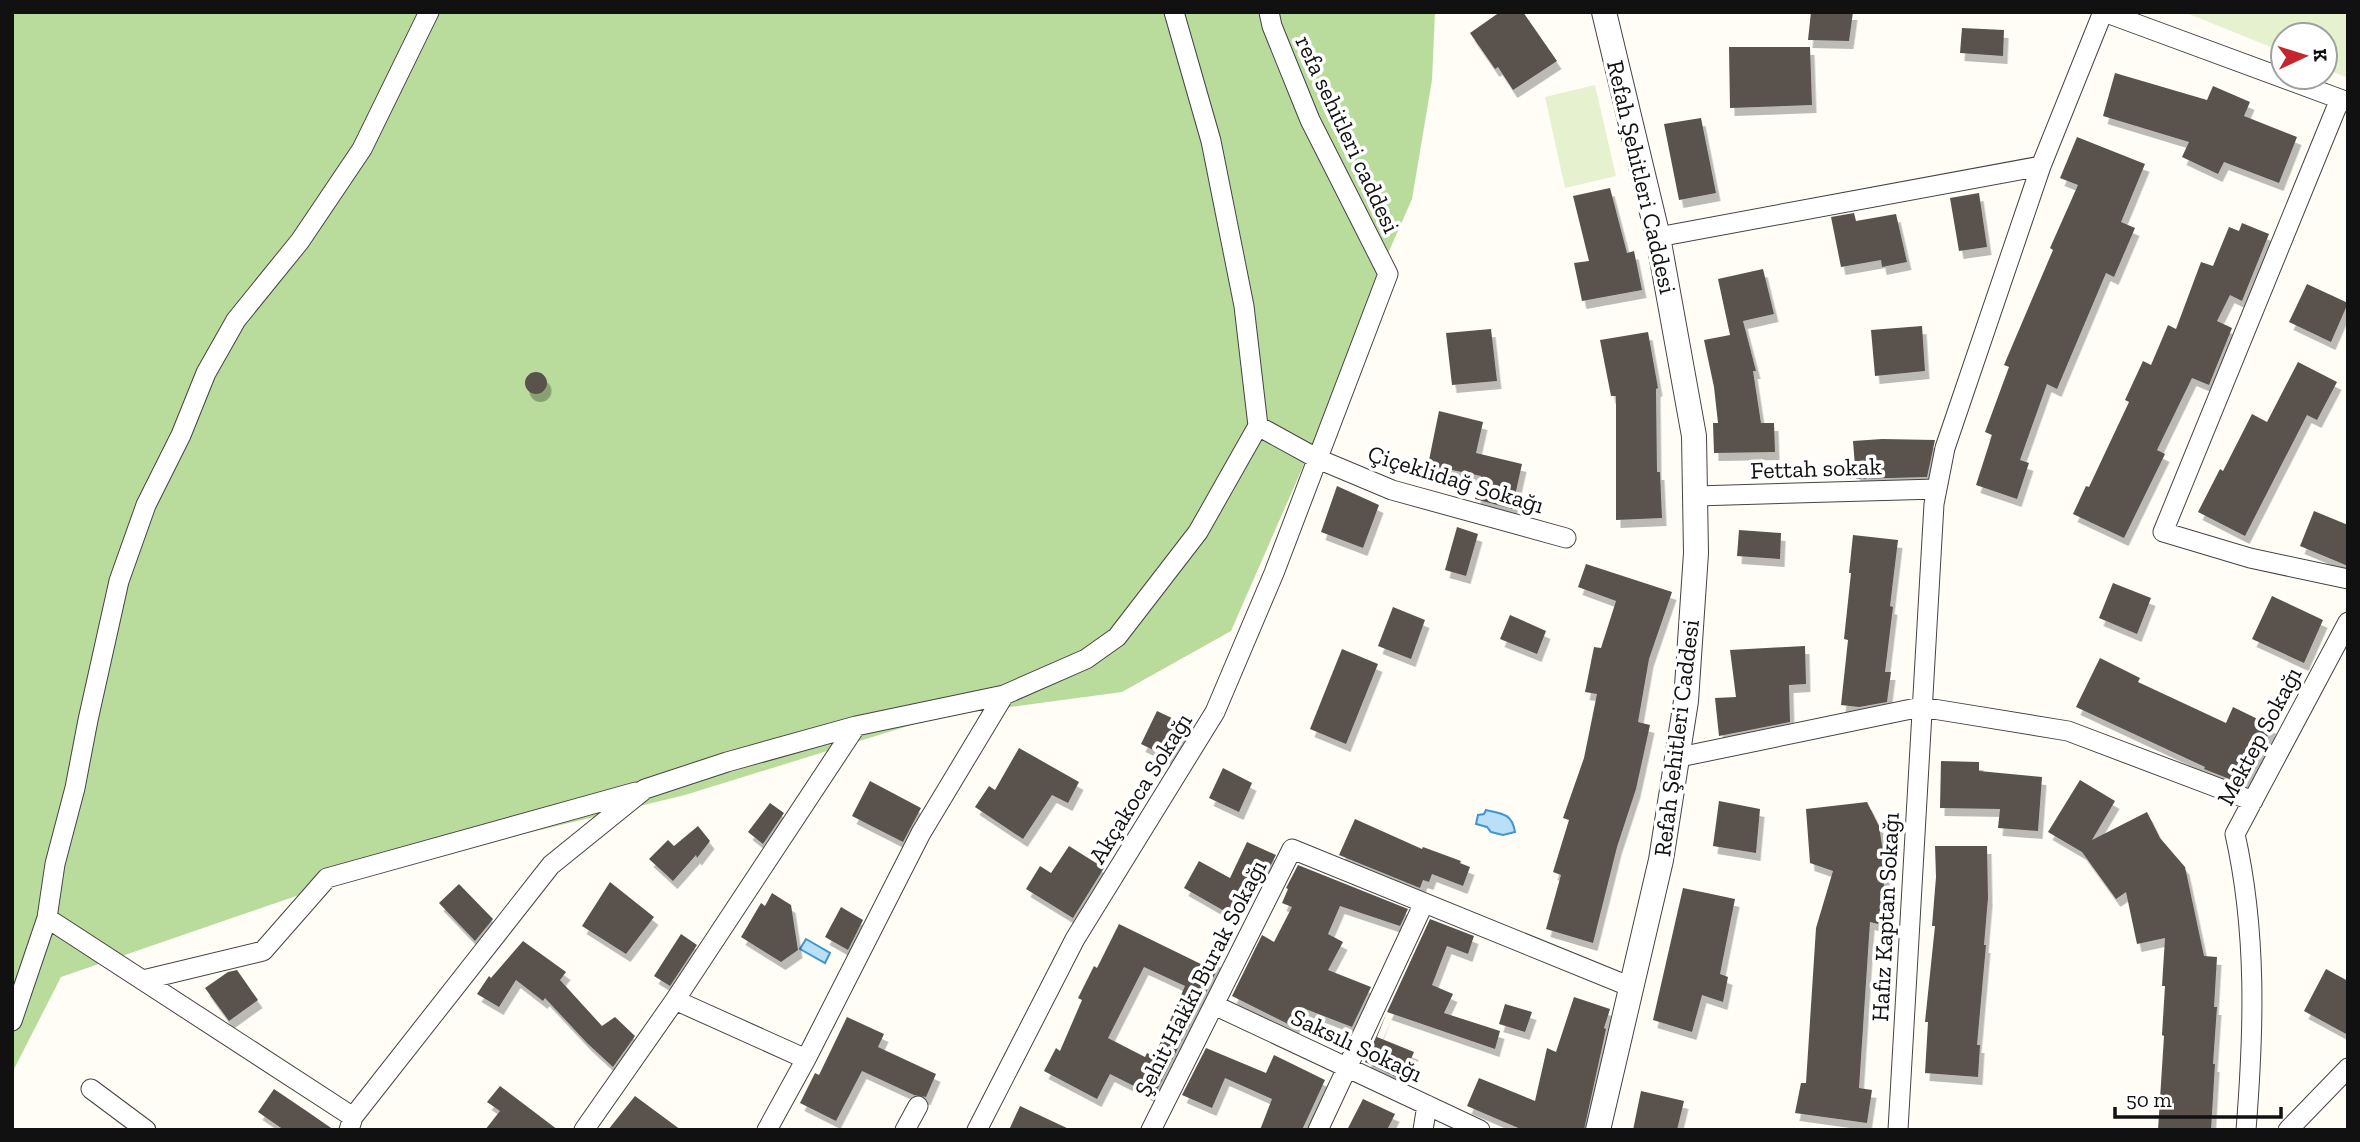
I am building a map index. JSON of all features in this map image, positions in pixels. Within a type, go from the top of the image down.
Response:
[{"type":"street","points":[[12,1021],[47,918],[55,864],[75,788],[119,581],[146,505],[181,435],[206,373],[236,320],[300,241],[362,149],[429,12]]},
{"type":"street","points":[[143,980],[263,951],[327,878],[645,789],[727,762],[856,726],[1004,695],[1086,659],[1117,637],[1198,532],[1258,426],[1244,306],[1213,154],[1174,12]]},
{"type":"street","name":"refa sehitleri caddesi","points":[[1269,12],[1272,26],[1310,120],[1388,274]]},
{"type":"street","name":"Refah Şehitleri Caddesi","points":[[1598,1130],[1661,860],[1686,701],[1696,553],[1694,436],[1658,237],[1604,12]]},
{"type":"street","points":[[2103,12],[2344,100],[2163,532],[2250,558],[2348,579]]},
{"type":"street","name":"Hafız Kaptan Sokağı","points":[[1898,1130],[1934,504],[1945,448],[2041,166],[2103,12]]},
{"type":"street","points":[[1658,237],[2041,166]]},
{"type":"street","name":"Akçakoca Sokağı","points":[[977,1130],[1075,939],[1216,712],[1274,573],[1388,274]]},
{"type":"street","name":"Çiçeklidağ Sokağı","points":[[1258,426],[1318,459],[1392,490],[1566,538]]},
{"type":"street","name":"Fettah sokak","points":[[1696,496],[1937,489]]},
{"type":"street","name":"Mektep Sokağı","points":[[2246,1130],[2253,1024],[2252,948],[2243,868],[2235,834],[2348,622]]},
{"type":"street","points":[[767,1130],[921,833],[1004,695]]},
{"type":"street","points":[[1675,758],[1921,707],[2068,731],[2252,801]]},
{"type":"street","points":[[584,1130],[675,1000],[856,726]]},
{"type":"street","points":[[47,918],[143,980],[351,1124],[551,865],[645,789]]},
{"type":"street","name":"Şehit Hakkı Burak Sokağı","points":[[1150,1130],[1292,849],[1424,903]]},
{"type":"street","points":[[1318,1130],[1424,903],[1631,988]]},
{"type":"street","points":[[675,1000],[806,1059]]},
{"type":"street","name":"Saksılı Sokağı","points":[[1214,1005],[1480,1130]]},
{"type":"street","points":[[2288,1130],[2348,1068]]},
{"type":"street","points":[[91,1089],[146,1130]]},
{"type":"street","points":[[1423,1130],[1427,1105]]},
{"type":"street","points":[[905,1130],[918,1106]]},
{"type":"green space","points":[[12,12],[1435,12],[1432,80],[1412,199],[1375,283],[1329,407],[1231,631],[1122,692],[937,717],[685,795],[366,872],[61,977],[12,1073]]},
{"type":"green space","points":[[2184,12],[2348,12],[2346,77],[2339,74],[2339,21],[2269,21],[2269,46]]},
{"type":"green space","points":[[1595,85],[1616,176],[1565,188],[1545,97]]},
{"type":"water","points":[[1486,810],[1509,818],[1515,832],[1503,835],[1476,824],[1478,815],[1484,814]]},
{"type":"water","points":[[806,939],[830,953],[825,963],[800,949]]},
{"type":"building","points":[[1500,12],[1523,12],[1557,61],[1513,90],[1470,33]]},
{"type":"building","points":[[1811,12],[1853,12],[1849,41],[1808,40]]},
{"type":"building","points":[[1962,28],[2004,30],[2003,56],[1960,53]]},
{"type":"building","points":[[1729,47],[1810,47],[1812,105],[1730,108]]},
{"type":"building","points":[[2115,73],[2207,100],[2213,86],[2250,102],[2244,116],[2297,137],[2279,183],[2224,162],[2218,174],[2182,157],[2189,142],[2103,116]]},
{"type":"building","points":[[1701,118],[1716,193],[1679,200],[1664,124]]},
{"type":"building","points":[[2077,137],[2145,164],[2121,222],[2135,228],[2114,277],[2106,273],[2057,389],[2047,384],[2020,460],[2029,463],[2017,499],[1976,485],[1992,435],[1985,432],[2009,367],[2004,365],[2078,185],[2060,178]]},
{"type":"building","points":[[1610,188],[1627,253],[1634,251],[1642,290],[1582,301],[1574,263],[1589,261],[1573,196]]},
{"type":"building","points":[[1979,193],[1987,247],[1959,251],[1950,198]]},
{"type":"building","points":[[1854,213],[1856,221],[1896,214],[1907,262],[1882,267],[1881,260],[1841,267],[1831,217]]},
{"type":"building","points":[[2242,223],[2269,234],[2242,301],[2230,295],[2217,321],[2232,328],[2209,385],[2192,378],[2157,450],[2165,454],[2124,538],[2073,514],[2086,486],[2089,487],[2129,402],[2125,400],[2143,361],[2151,365],[2168,325],[2176,329],[2201,262],[2213,266],[2229,227],[2239,231]]},
{"type":"building","points":[[1763,269],[1774,314],[1743,321],[1756,371],[1753,371],[1761,423],[1774,423],[1775,452],[1714,453],[1713,423],[1718,423],[1704,340],[1730,335],[1718,279]]},
{"type":"building","points":[[2307,284],[2348,303],[2331,342],[2289,322]]},
{"type":"building","points":[[1922,326],[1925,371],[1875,376],[1871,330]]},
{"type":"building","points":[[1491,329],[1497,381],[1452,385],[1446,333]]},
{"type":"building","points":[[1648,332],[1658,388],[1657,472],[1660,472],[1662,518],[1616,520],[1616,396],[1611,396],[1600,340]]},
{"type":"building","points":[[2298,362],[2337,382],[2317,420],[2307,415],[2245,536],[2198,512],[2220,469],[2223,471],[2252,414],[2267,422]]},
{"type":"building","points":[[532,372],[540,372],[547,379],[547,387],[540,394],[532,394],[525,387],[525,379]]},
{"type":"building","points":[[1439,411],[1483,422],[1476,453],[1522,464],[1512,509],[1475,499],[1481,476],[1428,465]]},
{"type":"building","points":[[1935,440],[1927,477],[1856,479],[1853,441]]},
{"type":"building","points":[[1337,486],[1379,505],[1363,548],[1321,532]]},
{"type":"building","points":[[2314,511],[2348,525],[2348,566],[2300,546]]},
{"type":"building","points":[[1457,527],[1478,534],[1466,576],[1445,570]]},
{"type":"building","points":[[1739,530],[1781,533],[1780,559],[1737,556]]},
{"type":"building","points":[[1853,535],[1898,540],[1885,672],[1891,672],[1887,702],[1859,707],[1841,705],[1848,640],[1844,639]]},
{"type":"building","points":[[1586,564],[1672,592],[1649,659],[1638,722],[1650,725],[1636,789],[1617,847],[1593,943],[1546,929],[1561,875],[1553,872],[1569,820],[1563,818],[1584,758],[1597,694],[1585,692],[1594,647],[1601,648],[1616,601],[1578,587]]},
{"type":"building","points":[[2113,583],[2151,598],[2137,634],[2099,618]]},
{"type":"building","points":[[2272,596],[2323,620],[2304,663],[2252,639]]},
{"type":"building","points":[[1393,607],[1425,620],[1411,659],[1378,646]]},
{"type":"building","points":[[1510,615],[1546,631],[1537,654],[1500,639]]},
{"type":"building","points":[[1805,646],[1806,684],[1789,685],[1790,722],[1719,736],[1715,698],[1736,697],[1730,650]]},
{"type":"building","points":[[1342,649],[1378,664],[1346,744],[1310,729]]},
{"type":"building","points":[[2100,658],[2140,678],[2138,682],[2226,723],[2233,707],[2272,726],[2246,782],[2235,777],[2232,780],[2204,769],[2205,767],[2076,707]]},
{"type":"building","points":[[1157,711],[1191,727],[1172,759],[1141,744]]},
{"type":"building","points":[[1019,748],[1079,782],[1068,803],[1052,795],[1023,839],[975,807],[989,786],[995,790]]},
{"type":"building","points":[[1941,761],[1979,762],[1979,771],[2042,777],[2038,831],[1998,828],[2000,809],[1940,808]]},
{"type":"building","points":[[1223,768],[1252,783],[1239,812],[1209,798]]},
{"type":"building","points":[[2080,780],[2115,801],[2092,840],[2147,812],[2160,838],[2185,867],[2204,956],[2217,957],[2211,1130],[2158,1130],[2164,1036],[2165,986],[2162,986],[2165,938],[2137,944],[2126,892],[2116,899],[2082,852],[2048,832]]},
{"type":"building","points":[[870,781],[921,808],[903,842],[852,816]]},
{"type":"building","points":[[1719,801],[1760,809],[1756,853],[1713,846]]},
{"type":"building","points":[[1867,802],[1879,826],[1886,871],[1878,924],[1870,922],[1859,1088],[1872,1090],[1867,1123],[1795,1113],[1801,1083],[1806,1083],[1816,928],[1833,871],[1810,863],[1806,809]]},
{"type":"building","points":[[770,803],[784,813],[763,844],[748,832]]},
{"type":"building","points":[[1355,819],[1422,849],[1423,847],[1461,861],[1460,863],[1470,867],[1463,886],[1432,874],[1429,882],[1423,880],[1420,888],[1339,855]]},
{"type":"building","points":[[698,826],[710,841],[673,881],[649,859],[668,840],[674,846]]},
{"type":"building","points":[[1247,842],[1276,855],[1264,878],[1255,874],[1233,916],[1184,888],[1199,861],[1230,878]]},
{"type":"building","points":[[1069,846],[1104,868],[1073,918],[1026,889],[1040,866],[1051,873]]},
{"type":"building","points":[[1935,846],[1987,846],[1988,898],[1977,1045],[1980,1045],[1978,1077],[1925,1073],[1928,1022],[1925,1022],[1935,926],[1932,926],[1936,877]]},
{"type":"building","points":[[1298,865],[1408,909],[1400,926],[1340,906],[1328,934],[1343,942],[1328,970],[1371,987],[1352,1027],[1303,1008],[1294,1027],[1232,996],[1262,935],[1274,942],[1292,907],[1282,903],[1288,889],[1286,888]]},
{"type":"building","points":[[610,882],[654,917],[626,954],[582,926]]},
{"type":"building","points":[[459,884],[493,919],[475,941],[439,903]]},
{"type":"building","points":[[1683,888],[1735,899],[1720,974],[1728,977],[1723,1002],[1702,995],[1692,1032],[1653,1020]]},
{"type":"building","points":[[772,893],[791,905],[798,950],[781,962],[741,937],[761,903],[765,906]]},
{"type":"building","points":[[841,907],[863,920],[848,950],[825,937]]},
{"type":"building","points":[[1430,919],[1474,936],[1468,954],[1447,946],[1432,985],[1453,994],[1444,1013],[1500,1031],[1495,1049],[1387,1012]]},
{"type":"building","points":[[1119,924],[1207,967],[1213,958],[1221,962],[1154,1096],[1110,1074],[1097,1099],[1044,1071],[1056,1048],[1060,1051],[1082,1000],[1078,998],[1094,966],[1097,968]],"holes":[[[1144,967],[1185,986],[1154,1057],[1147,1053],[1145,1057],[1108,1038]]]},
{"type":"building","points":[[681,934],[697,945],[670,986],[654,976]]},
{"type":"building","points":[[523,941],[566,972],[560,980],[602,1026],[615,1017],[635,1036],[613,1067],[545,998],[543,1001],[516,980],[499,1007],[477,994],[489,976],[491,978]]},
{"type":"building","points":[[2326,969],[2348,981],[2348,1035],[2304,1011]]},
{"type":"building","points":[[237,970],[258,1000],[229,1021],[205,988],[228,972]]},
{"type":"building","points":[[1574,997],[1610,1009],[1584,1130],[1523,1130],[1467,1106],[1479,1078],[1535,1101],[1547,1048],[1556,1052]]},
{"type":"building","points":[[1505,1004],[1532,1012],[1525,1032],[1499,1024]]},
{"type":"building","points":[[1387,1012],[1377,1037],[1414,1052],[1402,1080],[1365,1062]]},
{"type":"building","points":[[847,1017],[884,1034],[878,1047],[936,1074],[926,1097],[914,1095],[862,1071],[836,1121],[800,1103],[815,1073],[819,1075]]},
{"type":"building","points":[[1206,1048],[1266,1073],[1274,1055],[1325,1080],[1302,1130],[1260,1130],[1272,1099],[1225,1078],[1212,1108],[1182,1095]]},
{"type":"building","points":[[500,1086],[558,1130],[485,1130],[500,1111],[487,1102]]},
{"type":"building","points":[[274,1089],[334,1130],[284,1130],[258,1112]]},
{"type":"building","points":[[1641,1091],[1684,1101],[1677,1130],[1633,1130]]},
{"type":"building","points":[[635,1096],[681,1130],[608,1130]]},
{"type":"building","points":[[1363,1099],[1395,1114],[1387,1130],[1347,1130]]},
{"type":"building","points":[[1020,1106],[1071,1130],[1009,1130]]}]
